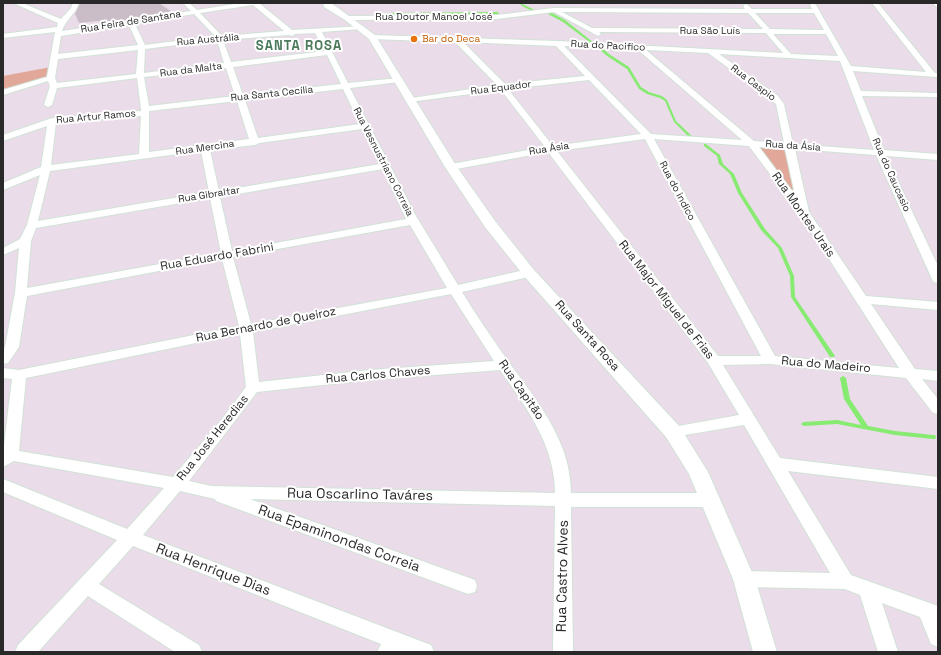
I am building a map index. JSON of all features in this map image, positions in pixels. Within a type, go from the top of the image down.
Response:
[{"type":"street","points":[[16,3],[40,12],[60,28]]},
{"type":"street","points":[[48,105],[60,28],[74,9],[76,3]]},
{"type":"street","points":[[186,3],[218,34],[220,38],[255,142]]},
{"type":"street","name":"Rua Feira de Santana","points":[[5,35],[60,28],[131,22],[252,3]]},
{"type":"street","points":[[256,3],[292,34]]},
{"type":"street","points":[[743,3],[789,56]]},
{"type":"street","name":"Rua do Caucasio","points":[[812,3],[846,64],[880,153],[938,279]]},
{"type":"street","points":[[875,3],[935,74]]},
{"type":"street","points":[[935,3],[938,6]]},
{"type":"street","points":[[326,4],[367,32]]},
{"type":"street","points":[[548,4],[554,10],[592,30],[614,46]]},
{"type":"street","name":"Rua Doutor Manoel José","points":[[339,12],[497,17],[554,10],[816,11]]},
{"type":"street","name":"Rua Doutor Manoel José","points":[[348,18],[382,14]]},
{"type":"street","points":[[131,22],[142,46],[140,76],[145,111],[144,156]]},
{"type":"street","name":"Rua São Luís","points":[[592,30],[828,32]]},
{"type":"street","name":"Rua Austrália","points":[[55,57],[220,38],[318,32],[367,32]]},
{"type":"street","name":"Rua Vesnustriano Correia","points":[[318,32],[413,221],[454,290]]},
{"type":"street","name":"Rua do Pacifico","points":[[367,32],[457,40],[557,43],[789,56],[935,74]]},
{"type":"street","name":"Rua Santa Rosa","points":[[367,32],[412,100],[451,167],[490,224],[529,273],[673,432],[698,472],[712,500],[744,579],[765,652]]},
{"type":"street","name":"Rua Major Miguel de Frias","points":[[457,40],[503,88],[714,361],[845,581]]},
{"type":"street","name":"Rua do indico","points":[[557,43],[648,136],[770,360]]},
{"type":"street","name":"Rua Montes Urais","points":[[638,47],[752,144],[806,216],[910,373],[938,409]]},
{"type":"street","name":"Rua da Malta","points":[[3,93],[52,82],[140,76],[329,52]]},
{"type":"street","name":"Rua Caspio","points":[[711,52],[774,97],[780,104],[806,216]]},
{"type":"street","name":"Rua Equador","points":[[412,100],[591,78]]},
{"type":"street","name":"Rua Santa Cecília","points":[[145,111],[239,97],[399,80]]},
{"type":"street","points":[[858,93],[934,95],[938,106]]},
{"type":"street","name":"Rua Artur Ramos","points":[[3,138],[52,121],[145,111]]},
{"type":"street","points":[[3,360],[12,346],[21,293],[25,241],[32,225],[46,169],[52,121]]},
{"type":"street","name":"Rua Mercina","points":[[3,187],[46,169],[255,142],[364,126]]},
{"type":"street","name":"Rua da Ásia","points":[[648,136],[938,157]]},
{"type":"street","name":"Rua Ásia","points":[[451,167],[550,149],[648,136]]},
{"type":"street","name":"Rua José Heredias","points":[[25,652],[176,484],[233,416],[253,388],[246,329],[227,255],[205,148]]},
{"type":"street","name":"Rua Gibraltar","points":[[32,225],[386,166]]},
{"type":"street","name":"Rua Eduardo Fabrini","points":[[21,293],[413,221]]},
{"type":"street","points":[[3,252],[25,241]]},
{"type":"street","name":"Rua Bernardo de Queiroz","points":[[3,373],[19,375],[246,329],[454,290],[529,273]]},
{"type":"street","name":"Rua Capitão","points":[[454,290],[503,365],[531,402],[555,446],[560,462],[564,500]]},
{"type":"street","points":[[862,300],[938,306]]},
{"type":"street","name":"Rua do Madeiro","points":[[714,361],[770,360],[938,376]]},
{"type":"street","name":"Rua Carlos Chaves","points":[[253,388],[369,375],[503,365]]},
{"type":"street","points":[[7,458],[19,375]]},
{"type":"street","points":[[673,432],[748,419]]},
{"type":"street","name":"Rua Oscarlino Taváres","points":[[7,458],[176,484],[211,492],[564,500],[712,500]]},
{"type":"street","points":[[774,463],[938,483]]},
{"type":"street","name":"Rua Henrique Dias","points":[[3,485],[391,646],[424,652]]},
{"type":"street","name":"Rua Epaminondas Correia","points":[[211,492],[468,586]]},
{"type":"street","name":"Rua Castro Alves","points":[[563,652],[562,616],[564,500]]},
{"type":"street","points":[[744,579],[845,581],[933,614],[938,638]]},
{"type":"street","points":[[85,585],[192,652]]},
{"type":"street","points":[[868,590],[888,652]]},
{"type":"shaded area","points":[[51,67],[49,78],[3,92],[3,76]]},
{"type":"shaded area","points":[[759,147],[785,148],[798,200]]},
{"type":"building","points":[[80,3],[159,3],[172,12],[100,24],[99,21],[79,23],[75,14]]},
{"type":"waterway","points":[[520,3],[523,6],[534,10]]},
{"type":"waterway","points":[[386,14],[498,13]]},
{"type":"waterway","points":[[549,13],[564,21],[593,43]]},
{"type":"waterway","points":[[600,48],[628,68],[640,88],[648,93],[661,97],[666,101],[675,121],[693,139]]},
{"type":"waterway","points":[[705,145],[719,156],[721,164],[732,174],[740,193],[763,230],[780,248],[792,276],[793,297],[832,356]]},
{"type":"waterway","points":[[843,378],[847,399],[866,427]]},
{"type":"waterway","points":[[804,424],[837,422],[895,433],[933,437]]},
{"type":"place","name":"Bar do Deca","points":[[414,39]]},
{"type":"district","name":"SANTA ROSA","points":[[299,46]]}]
